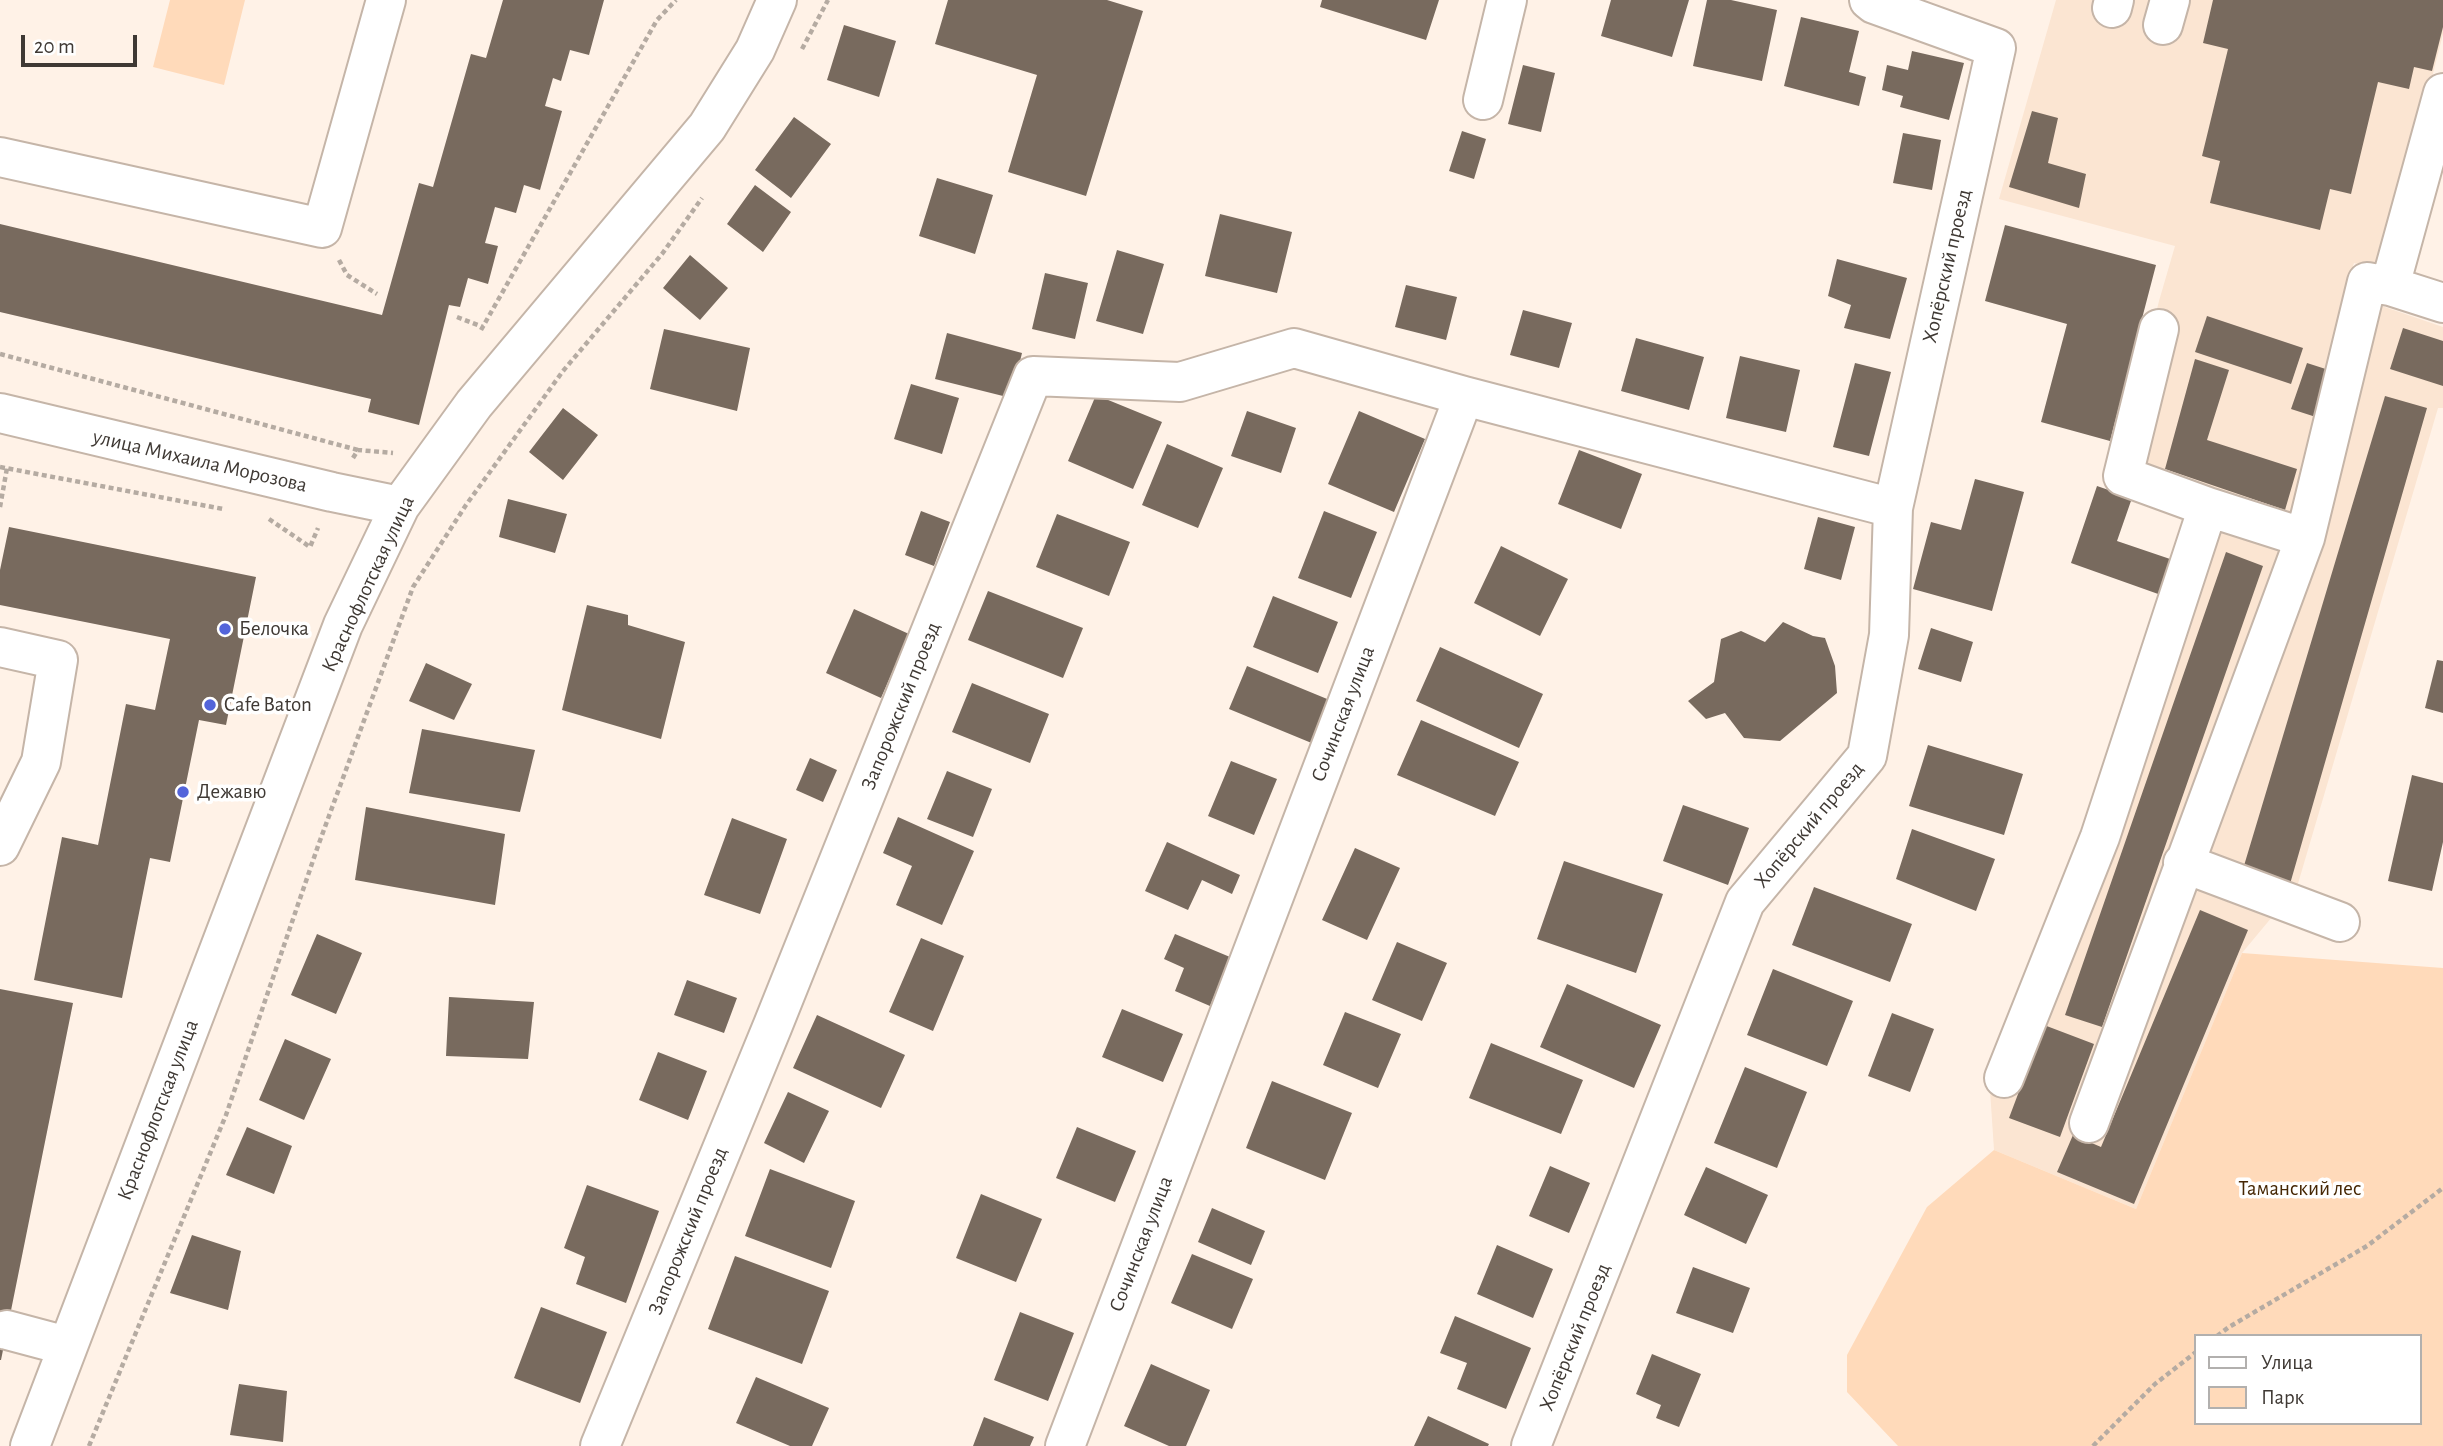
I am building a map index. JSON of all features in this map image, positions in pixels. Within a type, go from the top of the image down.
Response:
[{"type":"street","points":[[0,157],[322,228],[386,0]]},
{"type":"street","name":"Краснофлотская улица","points":[[30,1446],[343,625],[400,506],[474,404],[707,127],[755,50],[777,0]]},
{"type":"street","points":[[1483,100],[1507,0]]},
{"type":"street","name":"Хопёрский проезд","points":[[1531,1446],[1745,902],[1867,755],[1889,635],[1893,508],[1996,48],[1874,4],[1870,0]]},
{"type":"street","points":[[2390,286],[2443,93]]},
{"type":"street","points":[[2089,1123],[2305,538],[2367,282],[2390,286],[2443,303]]},
{"type":"street","points":[[2159,330],[2123,476],[2305,538]]},
{"type":"street","name":"Запорожский проезд","points":[[600,1446],[774,1025],[1032,376],[1181,382],[1294,348],[1464,396]]},
{"type":"street","points":[[1464,396],[1893,508]]},
{"type":"street","name":"Сочинская улица","points":[[1065,1446],[1464,396]]},
{"type":"street","name":"улица Михаила Морозова","points":[[0,412],[400,506]]},
{"type":"street","points":[[2004,1078],[2100,837],[2208,507]]},
{"type":"street","points":[[0,647],[58,660],[41,762],[0,846]]},
{"type":"street","points":[[2183,863],[2340,922]]},
{"type":"street","points":[[7,1330],[67,1346]]},
{"type":"path","points":[[477,338],[657,20],[677,0]]},
{"type":"path","points":[[797,57],[828,0]]},
{"type":"path","points":[[89,1446],[226,1115],[313,859],[413,587],[466,505],[562,371],[662,254],[709,189]]},
{"type":"path","points":[[322,228],[347,275],[376,293]]},
{"type":"path","points":[[457,317],[483,327]]},
{"type":"path","points":[[0,354],[358,450],[398,453]]},
{"type":"path","points":[[268,518],[310,547],[332,492],[358,450]]},
{"type":"path","points":[[0,467],[227,510]]},
{"type":"path","points":[[0,507],[7,468]]},
{"type":"path","points":[[2220,1334],[2367,1246],[2443,1188]]},
{"type":"path","points":[[2094,1446],[2155,1384],[2194,1354]]},
{"type":"shaded area","points":[[2056,0],[2443,0],[2443,34],[2383,271],[2354,263],[2344,293],[2443,327],[2443,408],[2438,408],[2297,887],[2242,953],[2136,1209],[1994,1150],[1990,1090],[2199,510],[2115,477],[2175,246],[1999,199]]},
{"type":"green space","points":[[170,0],[245,0],[224,85],[153,67]]},
{"type":"green space","name":"Таманский лес","points":[[2242,953],[2443,968],[2443,1446],[1898,1446],[1847,1392],[1847,1355],[1927,1207],[1994,1150],[2136,1209]]},
{"type":"building","points":[[503,0],[604,0],[589,55],[570,50],[561,81],[553,78],[545,106],[562,111],[540,190],[524,185],[516,213],[495,207],[485,243],[498,246],[488,284],[468,278],[460,307],[449,305],[419,425],[368,412],[371,399],[0,312],[0,224],[382,315],[419,183],[433,187],[471,54],[486,58]]},
{"type":"building","points":[[948,0],[1107,0],[1143,11],[1086,196],[1008,172],[1037,75],[935,44]]},
{"type":"building","points":[[1322,0],[1439,0],[1426,40],[1320,7]]},
{"type":"building","points":[[1611,0],[1689,0],[1672,57],[1601,36]]},
{"type":"building","points":[[1707,0],[1731,0],[1777,10],[1762,81],[1693,66]]},
{"type":"building","points":[[2213,0],[2443,0],[2443,27],[2432,71],[2414,67],[2409,89],[2378,82],[2351,194],[2330,189],[2320,230],[2210,203],[2220,161],[2202,156],[2228,49],[2203,43]]},
{"type":"building","points":[[1801,17],[1859,31],[1849,72],[1866,77],[1859,106],[1784,86]]},
{"type":"building","points":[[844,25],[896,41],[879,97],[827,80]]},
{"type":"building","points":[[1912,51],[1964,63],[1949,120],[1900,107],[1903,96],[1882,90],[1887,65],[1908,70]]},
{"type":"building","points":[[1523,65],[1555,73],[1541,132],[1508,124]]},
{"type":"building","points":[[2032,111],[2058,118],[2048,163],[2086,174],[2079,208],[2009,187]]},
{"type":"building","points":[[794,117],[831,144],[791,198],[755,170]]},
{"type":"building","points":[[1462,131],[1486,139],[1474,179],[1449,171]]},
{"type":"building","points":[[1903,133],[1941,140],[1932,190],[1893,183]]},
{"type":"building","points":[[937,178],[993,195],[975,254],[919,236]]},
{"type":"building","points":[[755,185],[791,212],[763,252],[727,224]]},
{"type":"building","points":[[1220,214],[1292,232],[1277,293],[1205,276]]},
{"type":"building","points":[[2005,225],[2156,265],[2110,441],[2041,422],[2067,324],[1985,301]]},
{"type":"building","points":[[1117,250],[1164,264],[1143,334],[1096,321]]},
{"type":"building","points":[[690,255],[728,288],[700,320],[663,288]]},
{"type":"building","points":[[1837,259],[1907,278],[1890,339],[1844,328],[1851,305],[1828,296]]},
{"type":"building","points":[[1045,273],[1088,283],[1075,339],[1032,329]]},
{"type":"building","points":[[1406,285],[1457,297],[1446,340],[1395,327]]},
{"type":"building","points":[[1523,310],[1572,323],[1559,368],[1510,355]]},
{"type":"building","points":[[2207,316],[2303,348],[2291,384],[2195,352]]},
{"type":"building","points":[[2403,328],[2443,341],[2443,386],[2390,369]]},
{"type":"building","points":[[664,329],[750,348],[737,411],[650,389]]},
{"type":"building","points":[[947,333],[1022,353],[1011,398],[935,379]]},
{"type":"building","points":[[1636,338],[1704,357],[1689,410],[1621,391]]},
{"type":"building","points":[[1740,356],[1800,370],[1786,432],[1726,418]]},
{"type":"building","points":[[2195,359],[2229,370],[2207,440],[2297,469],[2285,510],[2165,469]]},
{"type":"building","points":[[1855,363],[1891,372],[1869,456],[1833,447]]},
{"type":"building","points":[[2307,363],[2335,372],[2319,418],[2291,409]]},
{"type":"building","points":[[911,384],[959,398],[942,454],[894,439]]},
{"type":"building","points":[[1096,395],[1162,422],[1133,489],[1068,461]]},
{"type":"building","points":[[2385,396],[2427,408],[2290,884],[2243,869]]},
{"type":"building","points":[[563,408],[598,435],[563,480],[529,452]]},
{"type":"building","points":[[1247,411],[1296,428],[1281,473],[1231,456]]},
{"type":"building","points":[[1359,411],[1425,439],[1394,512],[1328,484]]},
{"type":"building","points":[[1167,444],[1223,468],[1198,528],[1142,505]]},
{"type":"building","points":[[1579,450],[1642,474],[1621,529],[1558,504]]},
{"type":"building","points":[[1975,479],[2024,492],[1992,611],[1913,589],[1931,522],[1961,530]]},
{"type":"building","points":[[2097,486],[2132,498],[2117,541],[2173,560],[2161,595],[2071,563]]},
{"type":"building","points":[[508,499],[567,514],[555,553],[499,537]]},
{"type":"building","points":[[921,511],[950,522],[934,566],[905,555]]},
{"type":"building","points":[[1324,511],[1377,532],[1351,598],[1298,578]]},
{"type":"building","points":[[1057,514],[1130,542],[1109,596],[1036,567]]},
{"type":"building","points":[[1818,517],[1855,527],[1841,580],[1804,569]]},
{"type":"building","points":[[9,527],[256,577],[226,725],[199,720],[170,862],[150,858],[122,998],[34,980],[62,837],[98,845],[126,704],[155,710],[170,639],[0,605],[0,570]]},
{"type":"building","points":[[1501,546],[1568,579],[1540,636],[1474,603]]},
{"type":"building","points":[[2226,552],[2263,566],[2102,1027],[2065,1015]]},
{"type":"building","points":[[988,591],[1083,628],[1063,678],[968,640]]},
{"type":"building","points":[[1273,596],[1338,622],[1318,673],[1253,647]]},
{"type":"building","points":[[587,605],[628,615],[628,625],[685,642],[661,739],[562,710]]},
{"type":"building","points":[[854,609],[909,634],[881,698],[826,673]]},
{"type":"building","points":[[1783,622],[1813,636],[1825,638],[1835,666],[1837,693],[1780,741],[1744,738],[1725,713],[1706,719],[1688,701],[1714,682],[1721,639],[1741,631],[1765,642]]},
{"type":"building","points":[[1931,628],[1973,642],[1961,682],[1918,669]]},
{"type":"building","points":[[1440,647],[1543,694],[1519,748],[1416,701]]},
{"type":"building","points":[[2437,660],[2443,661],[2443,713],[2425,708]]},
{"type":"building","points":[[426,663],[472,684],[454,720],[409,701]]},
{"type":"building","points":[[1247,666],[1332,701],[1314,744],[1229,709]]},
{"type":"building","points":[[972,683],[1049,714],[1030,763],[952,732]]},
{"type":"building","points":[[1421,720],[1519,762],[1495,816],[1397,775]]},
{"type":"building","points":[[422,729],[535,750],[520,812],[409,793]]},
{"type":"building","points":[[1928,745],[2023,774],[2004,835],[1909,806]]},
{"type":"building","points":[[810,758],[837,770],[823,802],[796,790]]},
{"type":"building","points":[[1231,761],[1277,779],[1254,835],[1208,816]]},
{"type":"building","points":[[947,771],[992,789],[973,837],[927,819]]},
{"type":"building","points":[[2412,775],[2443,783],[2443,842],[2432,891],[2388,881]]},
{"type":"building","points":[[1683,805],[1749,828],[1728,885],[1663,861]]},
{"type":"building","points":[[366,807],[505,834],[495,905],[355,880]]},
{"type":"building","points":[[898,817],[974,851],[942,925],[896,905],[912,866],[883,853]]},
{"type":"building","points":[[732,818],[787,839],[760,914],[704,895]]},
{"type":"building","points":[[1912,829],[1995,859],[1976,911],[1896,879]]},
{"type":"building","points":[[1167,842],[1240,875],[1232,894],[1202,880],[1188,910],[1145,891]]},
{"type":"building","points":[[1355,848],[1400,868],[1367,940],[1322,920]]},
{"type":"building","points":[[1564,861],[1663,894],[1636,973],[1537,939]]},
{"type":"building","points":[[1814,887],[1912,924],[1890,982],[1792,945]]},
{"type":"building","points":[[2200,910],[2248,930],[2134,1204],[2057,1172],[2073,1135],[2101,1147]]},
{"type":"building","points":[[317,934],[362,953],[336,1014],[291,995]]},
{"type":"building","points":[[1175,934],[1230,957],[1210,1006],[1175,991],[1184,968],[1164,959]]},
{"type":"building","points":[[921,938],[964,956],[933,1031],[889,1012]]},
{"type":"building","points":[[1397,942],[1447,963],[1422,1021],[1372,1000]]},
{"type":"building","points":[[1773,969],[1853,1001],[1827,1066],[1747,1035]]},
{"type":"building","points":[[687,980],[737,998],[724,1033],[674,1015]]},
{"type":"building","points":[[1567,984],[1661,1025],[1634,1088],[1540,1047]]},
{"type":"building","points":[[0,989],[73,1003],[1,1360],[0,1360]]},
{"type":"building","points":[[449,997],[534,1002],[528,1059],[446,1056]]},
{"type":"building","points":[[1122,1009],[1183,1034],[1163,1082],[1102,1057]]},
{"type":"building","points":[[1345,1012],[1401,1034],[1378,1088],[1323,1065]]},
{"type":"building","points":[[1892,1013],[1934,1029],[1910,1092],[1868,1076]]},
{"type":"building","points":[[817,1015],[905,1055],[881,1108],[793,1068]]},
{"type":"building","points":[[2044,1025],[2094,1044],[2060,1137],[2009,1118]]},
{"type":"building","points":[[285,1039],[331,1059],[304,1120],[259,1100]]},
{"type":"building","points":[[1491,1043],[1583,1080],[1561,1134],[1469,1098]]},
{"type":"building","points":[[658,1052],[707,1071],[688,1120],[639,1100]]},
{"type":"building","points":[[1745,1067],[1807,1092],[1777,1168],[1714,1143]]},
{"type":"building","points":[[1272,1081],[1352,1113],[1325,1180],[1246,1148]]},
{"type":"building","points":[[788,1092],[829,1111],[804,1163],[764,1143]]},
{"type":"building","points":[[247,1127],[292,1146],[274,1194],[226,1175]]},
{"type":"building","points":[[1077,1127],[1136,1151],[1115,1202],[1056,1178]]},
{"type":"building","points":[[1550,1166],[1590,1183],[1569,1233],[1529,1216]]},
{"type":"building","points":[[1706,1167],[1768,1195],[1746,1244],[1684,1215]]},
{"type":"building","points":[[770,1169],[855,1201],[831,1268],[745,1236]]},
{"type":"building","points":[[587,1185],[659,1211],[626,1303],[576,1284],[585,1257],[564,1248]]},
{"type":"building","points":[[981,1194],[1042,1219],[1016,1282],[956,1258]]},
{"type":"building","points":[[1212,1208],[1265,1231],[1251,1265],[1198,1242]]},
{"type":"building","points":[[192,1235],[241,1251],[228,1310],[170,1293]]},
{"type":"building","points":[[1497,1245],[1553,1269],[1533,1318],[1477,1294]]},
{"type":"building","points":[[1192,1254],[1253,1279],[1232,1329],[1171,1303]]},
{"type":"building","points":[[735,1256],[829,1291],[802,1364],[708,1329]]},
{"type":"building","points":[[1693,1267],[1750,1288],[1733,1333],[1676,1313]]},
{"type":"building","points":[[541,1307],[607,1332],[580,1403],[514,1378]]},
{"type":"building","points":[[1020,1312],[1074,1333],[1048,1401],[994,1380]]},
{"type":"building","points":[[1455,1316],[1531,1348],[1506,1409],[1457,1389],[1467,1363],[1440,1353]]},
{"type":"building","points":[[1652,1354],[1701,1374],[1679,1427],[1656,1418],[1661,1405],[1636,1394]]},
{"type":"building","points":[[1151,1364],[1210,1390],[1186,1446],[1169,1446],[1124,1426]]},
{"type":"building","points":[[756,1377],[829,1408],[812,1446],[790,1446],[736,1423]]},
{"type":"building","points":[[239,1384],[287,1391],[283,1442],[230,1435]]},
{"type":"building","points":[[1428,1416],[1489,1444],[1414,1446]]},
{"type":"building","points":[[984,1417],[1034,1437],[1030,1446],[973,1446]]},
{"type":"place","name":"Белочка","points":[[225,629]]},
{"type":"place","name":"Cafe Baton","points":[[210,705]]},
{"type":"place","name":"Дежавю","points":[[183,792]]}]
